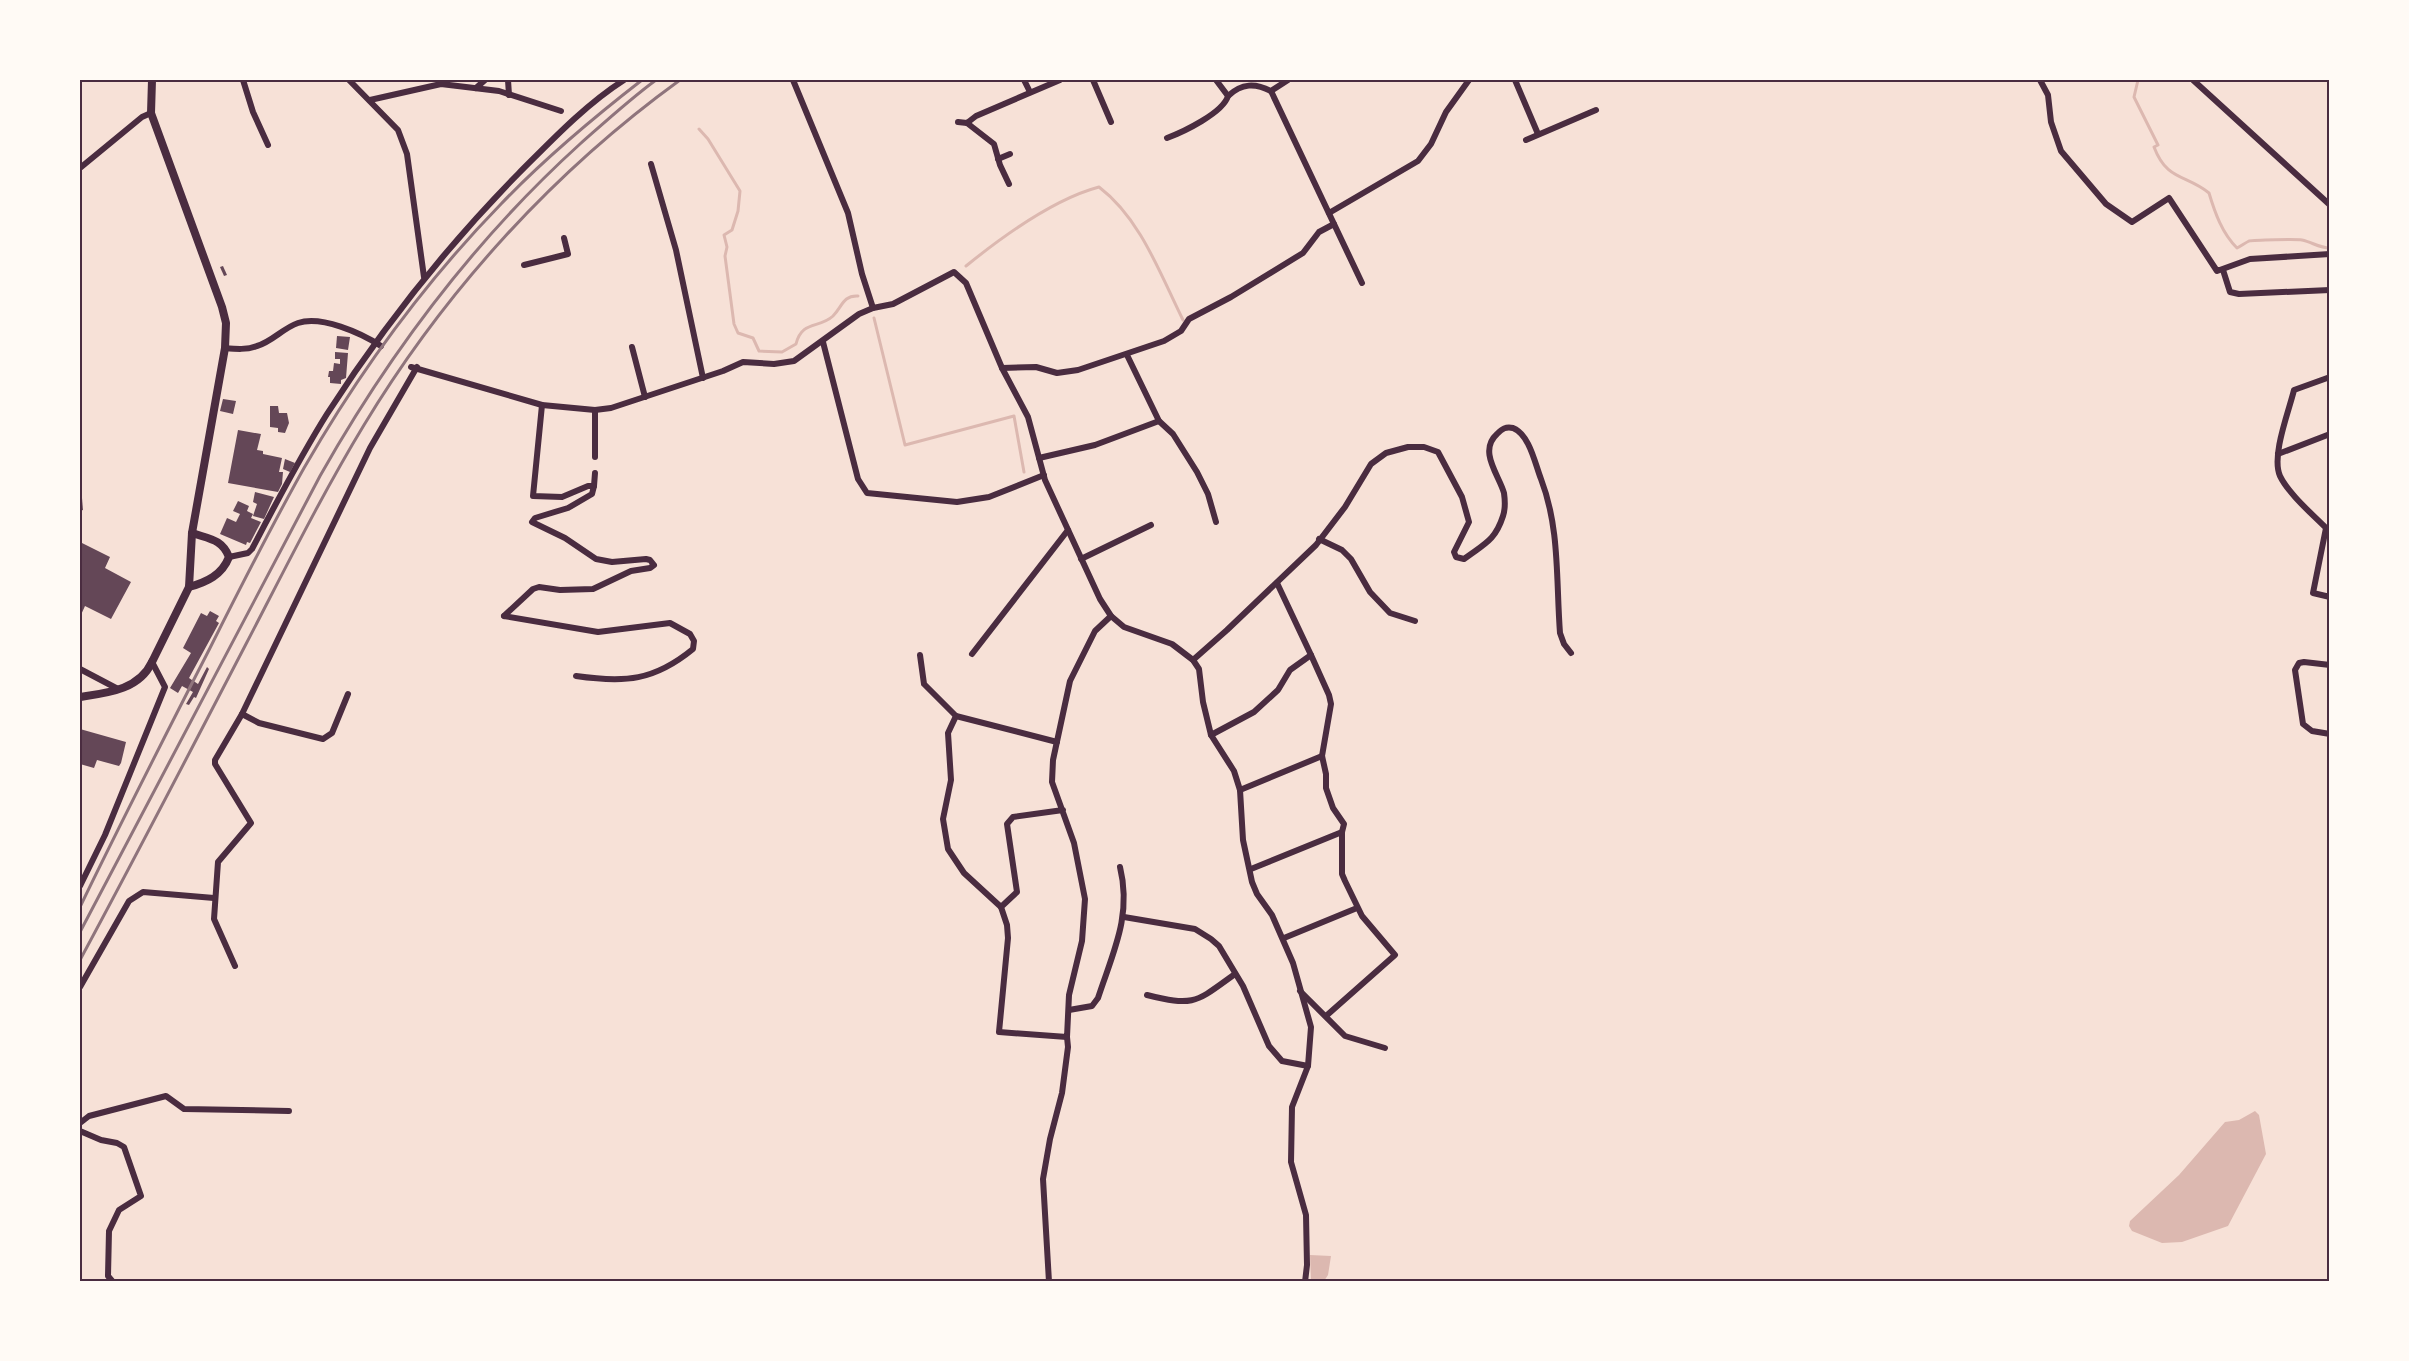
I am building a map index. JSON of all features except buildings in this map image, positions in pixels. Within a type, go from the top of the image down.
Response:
[{"type":"main road","points":[[80,697],[118,689],[143,677],[152,662]]},
{"type":"street","points":[[80,886],[105,835],[165,687],[152,662],[189,586],[192,533],[225,348],[226,323],[222,307],[152,113],[152,80]]},
{"type":"street","points":[[243,80],[253,112],[268,145]]},
{"type":"street","points":[[351,80],[398,130],[407,154],[424,277]]},
{"type":"street","points":[[476,88],[485,80]]},
{"type":"street","points":[[508,80],[509,95]]},
{"type":"street","points":[[230,557],[248,553],[252,549],[316,432],[424,277],[500,192],[547,145],[624,80]]},
{"type":"street","points":[[793,80],[848,213],[862,274],[873,308]]},
{"type":"street","points":[[1024,80],[1030,92]]},
{"type":"street","points":[[967,123],[976,116],[1060,80]]},
{"type":"street","points":[[1093,80],[1110,119],[1101,119]]},
{"type":"street","points":[[1216,80],[1228,96]]},
{"type":"street","points":[[1271,91],[1288,80]]},
{"type":"street","points":[[1329,213],[1418,161],[1431,144],[1446,112],[1469,80]]},
{"type":"street","points":[[1515,80],[1538,134]]},
{"type":"street","points":[[2040,80],[2048,96],[2051,122],[2061,151],[2106,204],[2132,222],[2169,198],[2217,271],[2250,259],[2330,254]]},
{"type":"street","points":[[2193,80],[2330,205]]},
{"type":"street","points":[[369,100],[441,84],[509,95],[561,111]]},
{"type":"street","points":[[1167,138],[1223,107],[1228,96],[1234,91],[1253,84],[1258,84],[1271,91],[1362,283]]},
{"type":"street","points":[[1526,140],[1596,110]]},
{"type":"street","points":[[80,168],[142,117],[152,113]]},
{"type":"street","points":[[958,122],[967,123],[994,144],[1009,184]]},
{"type":"street","points":[[998,159],[1010,154]]},
{"type":"street","points":[[651,164],[676,250],[703,378]]},
{"type":"street","points":[[1002,368],[1036,367],[1057,373],[1078,370],[1128,355],[1164,340],[1181,331],[1189,319],[1231,297],[1303,253],[1320,232],[1334,224]]},
{"type":"street","points":[[524,266],[568,254],[564,238]]},
{"type":"street","points":[[235,966],[214,919],[214,898],[219,859],[251,823],[215,764],[242,714],[370,448],[414,367],[542,405],[595,410],[611,408],[748,361],[774,364],[794,361],[860,314],[873,308],[892,304],[954,272],[959,266]]},
{"type":"street","points":[[2223,270],[2230,292],[2239,294],[2330,290]]},
{"type":"street","points":[[954,272],[966,283],[1002,368],[1028,417],[1044,475],[1095,590],[1111,616],[1124,627],[1172,644],[1193,660],[1199,669],[1203,702],[1211,735],[1234,771],[1240,790],[1243,840],[1252,882],[1284,938],[1311,1027],[1308,1065],[1292,1107],[1291,1162],[1306,1215],[1305,1281]]},
{"type":"street","points":[[225,348],[257,346],[299,323],[311,321],[339,327],[378,344]]},
{"type":"street","points":[[823,342],[858,479],[867,493],[957,502],[989,497],[1044,475]]},
{"type":"street","points":[[632,347],[645,397]]},
{"type":"street","points":[[1128,355],[1159,421],[1173,434],[1208,494],[1216,522]]},
{"type":"street","points":[[2330,377],[2294,390],[2278,454],[2278,473],[2284,483],[2328,528],[2313,593],[2330,597]]},
{"type":"street","points":[[542,405],[533,496],[562,497],[588,486],[594,486]]},
{"type":"street","points":[[595,410],[595,457]]},
{"type":"street","points":[[1040,458],[1095,446],[1159,421]]},
{"type":"street","points":[[1193,660],[1277,583],[1319,539],[1345,507],[1371,464],[1386,453],[1408,447],[1424,447],[1438,452],[1462,497],[1469,522],[1454,552],[1456,557],[1464,559],[1495,536],[1504,513],[1504,495],[1490,461],[1490,446],[1494,437],[1504,428],[1515,429],[1524,436],[1548,499],[1556,538],[1560,633],[1571,653]]},
{"type":"street","points":[[2278,454],[2330,434]]},
{"type":"street","points":[[576,676],[606,680],[647,675],[670,667],[693,649],[694,645],[694,639],[690,634],[670,623],[598,632],[504,616],[539,587],[560,590],[592,589],[631,571],[650,568],[654,565],[646,559],[612,562],[596,559],[565,538],[532,522],[535,518],[568,508],[592,494],[595,473]]},
{"type":"street","points":[[1081,559],[1151,525]]},
{"type":"street","points":[[972,654],[1068,530]]},
{"type":"street","points":[[192,533],[219,542],[225,547],[230,557]]},
{"type":"street","points":[[1319,539],[1342,550],[1347,555],[1370,592],[1390,613],[1415,621]]},
{"type":"street","points":[[189,586],[212,578],[226,565],[230,557]]},
{"type":"street","points":[[1277,583],[1329,695],[1331,704],[1322,756],[1326,788],[1333,808],[1344,824],[1341,832],[1342,874],[1357,908],[1395,955],[1326,1016]]},
{"type":"street","points":[[1049,1281],[1043,1179],[1062,1093],[1068,1047],[1069,995],[1082,942],[1085,899],[1074,843],[1052,782],[1057,742],[1070,681],[1095,632],[1111,616]]},
{"type":"street","points":[[920,654],[924,684],[956,716],[1057,742]]},
{"type":"street","points":[[1211,735],[1254,712],[1278,690],[1290,670],[1311,655]]},
{"type":"street","points":[[2330,666],[2304,662],[2296,666],[2295,670],[2303,724],[2312,731],[2330,734]]},
{"type":"street","points":[[80,669],[118,689]]},
{"type":"street","points":[[242,714],[260,723],[323,739],[332,733],[348,694]]},
{"type":"street","points":[[956,716],[948,733],[951,780],[943,819],[948,849],[964,873],[1001,907],[1007,925],[1008,938],[999,1032],[1067,1036]]},
{"type":"street","points":[[1240,790],[1322,756]]},
{"type":"street","points":[[1001,907],[1017,892],[1008,821],[1013,817],[1063,810]]},
{"type":"street","points":[[1251,869],[1341,832]]},
{"type":"street","points":[[1069,1010],[1092,1006],[1098,998],[1124,916],[1125,894],[1120,867]]},
{"type":"street","points":[[80,987],[129,901],[143,892],[214,898]]},
{"type":"street","points":[[1284,938],[1357,908]]},
{"type":"street","points":[[1124,916],[1195,929],[1219,946],[1243,986],[1269,1046],[1282,1061],[1308,1065]]},
{"type":"street","points":[[1147,995],[1178,1002],[1193,1001],[1235,974]]},
{"type":"street","points":[[1300,991],[1345,1036],[1385,1048]]},
{"type":"street","points":[[80,1123],[89,1116],[166,1096],[184,1109],[289,1111]]},
{"type":"street","points":[[80,1131],[124,1147],[141,1196],[119,1210],[109,1231],[108,1276],[113,1281]]},
{"type":"shaded area","points":[[2255,1111],[2259,1115],[2266,1154],[2228,1226],[2182,1242],[2162,1243],[2132,1231],[2129,1226],[2130,1221],[2179,1175],[2225,1122],[2239,1120]]},
{"type":"shaded area","points":[[1310,1255],[1331,1256],[1328,1275],[1324,1281],[1311,1281]]},
{"type":"waterway","points":[[2138,80],[2134,97],[2158,145],[2154,147],[2159,158],[2177,176],[2209,193],[2223,229],[2237,248],[2249,241],[2292,240],[2302,240],[2330,248]]},
{"type":"waterway","points":[[699,129],[708,139],[740,191],[738,211],[732,230],[724,235],[734,324],[738,333],[753,338],[759,351],[782,352],[796,344],[802,331],[828,320],[849,297],[858,296]]},
{"type":"waterway","points":[[966,266],[1012,231],[1047,209],[1099,187],[1114,200],[1138,231],[1183,320]]},
{"type":"waterway","points":[[874,318],[905,445],[1014,416],[1024,472]]},
{"type":"railway","points":[[80,907],[244,580],[304,468],[370,364],[446,265],[501,204],[570,139],[642,80]]},
{"type":"railway","points":[[80,932],[320,476],[375,385],[436,300],[505,219],[580,144],[656,80]]},
{"type":"railway","points":[[80,960],[318,506],[364,425],[396,375],[466,281],[546,194],[588,154],[680,80]]}]
